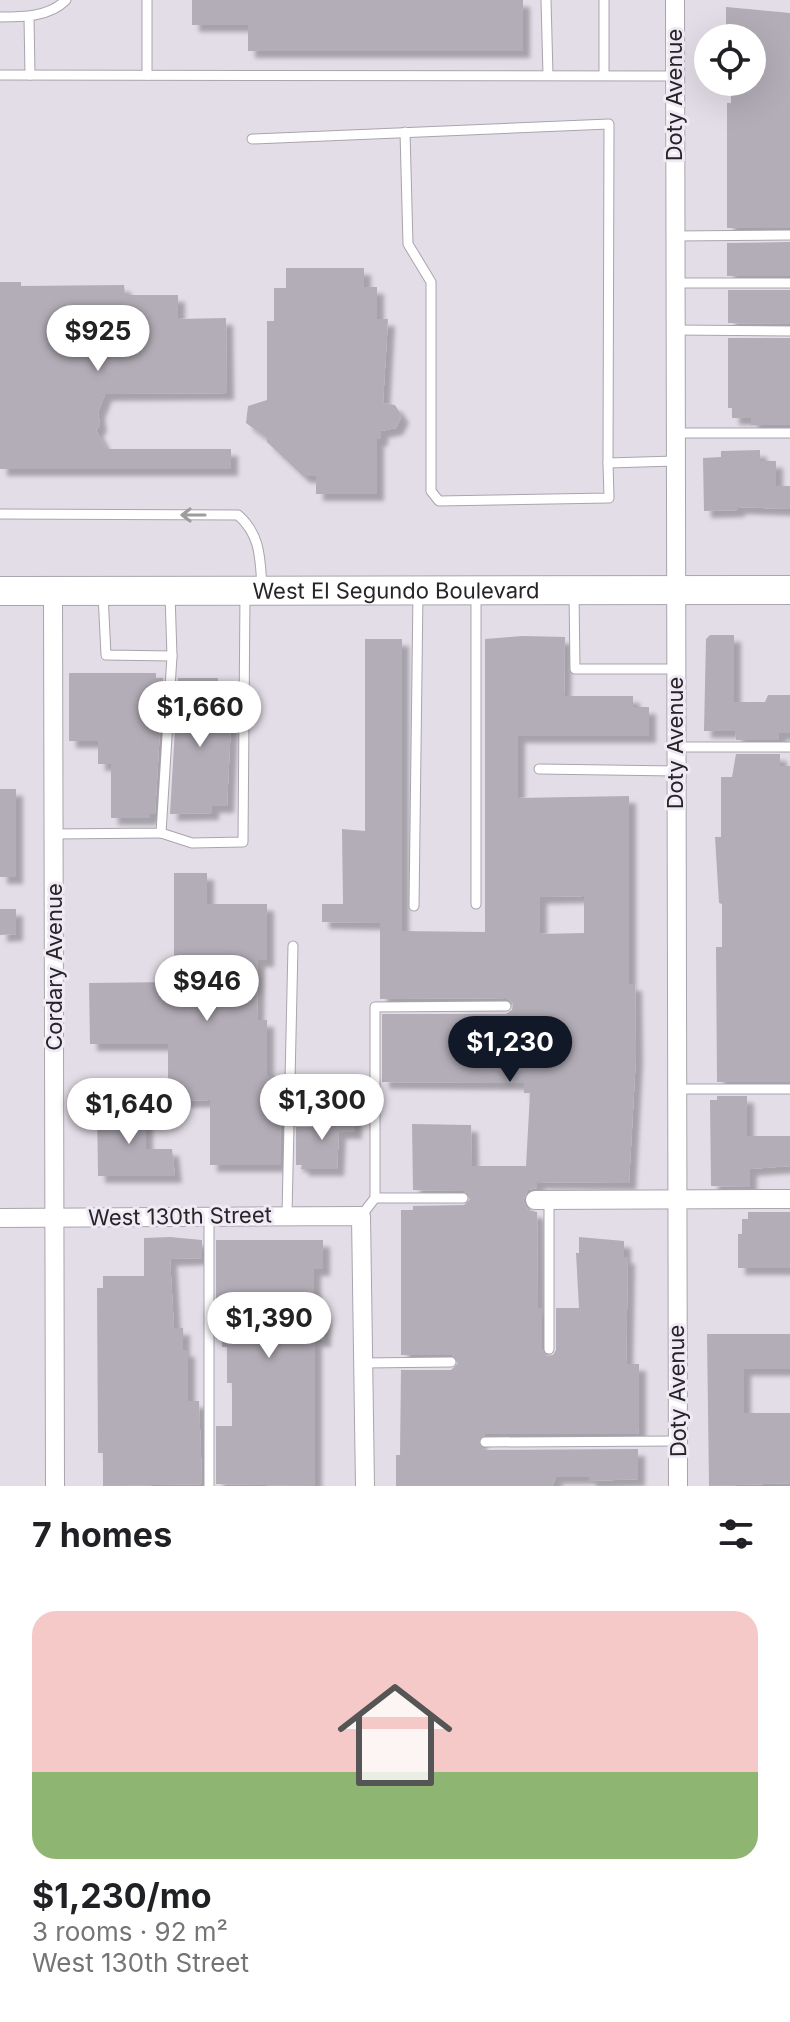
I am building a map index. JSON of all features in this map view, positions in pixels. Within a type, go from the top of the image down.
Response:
[{"type":"main road","name":"West El Segundo Boulevard","points":[[0,591],[790,590]]},
{"type":"street","name":"Doty Avenue","points":[[675,0],[674,1199],[678,1486]]},
{"type":"street","name":"Cordary Avenue","points":[[53,591],[55,1486]]},
{"type":"street","points":[[542,1200],[790,1199]]},
{"type":"street","name":"West 130th Street","points":[[0,1218],[287,1214],[361,1216]]},
{"type":"street","points":[[361,1216],[365,1486]]},
{"type":"lane","points":[[0,17],[29,17],[60,6],[66,0]]},
{"type":"lane","points":[[147,0],[147,75]]},
{"type":"lane","points":[[546,0],[548,75]]},
{"type":"lane","points":[[604,0],[604,75]]},
{"type":"lane","points":[[29,17],[30,75]]},
{"type":"lane","points":[[0,75],[675,76]]},
{"type":"lane","points":[[252,139],[405,132],[609,124],[609,498],[439,501],[431,491],[431,282],[408,244],[405,132]]},
{"type":"lane","points":[[674,236],[790,235]]},
{"type":"lane","points":[[675,283],[790,283]]},
{"type":"lane","points":[[675,330],[790,331]]},
{"type":"lane","points":[[675,433],[790,433]]},
{"type":"lane","points":[[608,463],[675,461]]},
{"type":"lane","points":[[0,514],[238,515],[250,525],[258,541],[243,842],[192,843],[161,833],[53,834]]},
{"type":"lane","points":[[414,906],[418,590]]},
{"type":"lane","points":[[476,590],[476,904]]},
{"type":"lane","points":[[574,590],[575,669],[675,669]]},
{"type":"lane","points":[[103,591],[106,655],[172,656]]},
{"type":"lane","points":[[161,833],[172,656],[170,591]]},
{"type":"lane","points":[[675,747],[790,747]]},
{"type":"lane","points":[[539,769],[675,771]]},
{"type":"lane","points":[[287,1214],[293,946]]},
{"type":"lane","points":[[361,1216],[375,1198],[375,1007],[506,1006]]},
{"type":"lane","points":[[675,1089],[790,1089]]},
{"type":"lane","points":[[375,1198],[463,1198]]},
{"type":"lane","points":[[542,1200],[549,1349]]},
{"type":"lane","points":[[209,1216],[209,1486]]},
{"type":"lane","points":[[363,1363],[451,1362]]},
{"type":"lane","points":[[485,1442],[677,1441]]},
{"type":"building","points":[[192,0],[523,0],[523,51],[248,51],[248,25],[192,25]]},
{"type":"building","points":[[726,7],[790,13],[790,228],[727,228],[727,103],[731,103],[731,96],[766,96],[766,24],[726,24]]},
{"type":"building","points":[[790,242],[790,276],[727,276],[727,243]]},
{"type":"building","points":[[286,268],[364,268],[364,287],[377,287],[377,319],[388,319],[383,403],[395,405],[402,416],[396,428],[381,431],[381,439],[377,439],[377,494],[316,494],[316,476],[303,476],[267,442],[267,438],[246,423],[248,406],[267,400],[267,321],[274,321],[274,288],[286,288]]},
{"type":"building","points":[[0,282],[21,282],[21,286],[124,285],[125,295],[178,295],[178,319],[226,318],[227,393],[105,394],[98,412],[100,425],[96,430],[106,449],[231,449],[231,469],[0,469]]},
{"type":"building","points":[[728,290],[790,290],[790,324],[728,323]]},
{"type":"building","points":[[728,338],[790,338],[790,425],[751,425],[751,418],[732,418],[732,408],[728,408]]},
{"type":"building","points":[[760,450],[760,461],[776,461],[776,486],[790,486],[790,509],[738,507],[738,510],[704,511],[703,458],[721,457],[721,451]]},
{"type":"building","points":[[710,635],[734,635],[734,702],[765,702],[768,695],[790,695],[790,733],[779,733],[779,740],[736,740],[735,731],[704,731],[706,639]]},
{"type":"building","points":[[565,637],[564,696],[633,696],[633,707],[649,707],[649,736],[518,736],[518,798],[629,796],[629,984],[635,984],[636,1056],[629,1183],[537,1182],[537,1188],[528,1190],[523,1201],[528,1210],[537,1212],[538,1308],[542,1308],[542,1349],[546,1356],[553,1355],[556,1350],[556,1308],[579,1308],[576,1253],[579,1253],[579,1237],[624,1241],[624,1257],[628,1257],[626,1364],[639,1364],[638,1434],[485,1434],[478,1443],[485,1450],[638,1449],[638,1479],[589,1481],[589,1477],[556,1477],[552,1486],[396,1486],[396,1455],[400,1455],[401,1370],[451,1370],[458,1363],[452,1355],[401,1355],[401,1210],[413,1210],[413,1206],[464,1205],[470,1199],[464,1191],[413,1190],[412,1124],[471,1125],[472,1166],[526,1166],[530,1093],[524,1093],[524,1083],[382,1082],[382,1014],[506,1014],[512,1010],[513,1003],[506,998],[380,999],[380,923],[322,922],[322,904],[343,904],[342,829],[365,831],[365,639],[402,639],[402,931],[485,932],[485,639]],"holes":[[[584,896],[584,933],[540,934],[540,897]]]},
{"type":"building","points":[[69,673],[156,673],[156,678],[163,678],[155,814],[150,814],[150,818],[111,818],[111,764],[98,764],[98,741],[69,741]]},
{"type":"building","points":[[178,678],[218,678],[218,722],[231,722],[227,806],[212,806],[212,813],[170,814]]},
{"type":"building","points":[[736,754],[780,754],[780,766],[790,766],[790,1082],[717,1082],[716,947],[722,947],[722,904],[719,903],[715,837],[721,837],[721,777],[732,777]]},
{"type":"building","points":[[0,789],[16,789],[16,877],[0,877]]},
{"type":"building","points":[[174,873],[207,873],[207,904],[267,904],[267,960],[258,960],[257,1020],[267,1020],[267,1076],[280,1076],[281,1165],[210,1165],[210,1100],[168,1101],[168,1044],[90,1044],[89,983],[174,982]]},
{"type":"building","points":[[0,909],[16,909],[16,934],[0,935]]},
{"type":"building","points":[[717,1096],[747,1096],[747,1136],[790,1136],[790,1166],[750,1169],[750,1187],[711,1186],[710,1100],[717,1100]]},
{"type":"building","points":[[146,1107],[146,1149],[172,1149],[175,1176],[98,1176],[97,1109]]},
{"type":"building","points":[[336,1112],[355,1112],[355,1132],[339,1132],[337,1169],[301,1169],[302,1165],[296,1165],[296,1127],[312,1127],[312,1122],[336,1123]]},
{"type":"building","points":[[748,1212],[790,1212],[790,1268],[738,1268],[738,1234],[742,1234],[742,1219],[748,1219]]},
{"type":"building","points":[[144,1238],[202,1240],[202,1258],[170,1259],[174,1328],[183,1328],[183,1350],[188,1350],[188,1401],[199,1401],[202,1484],[103,1486],[103,1453],[98,1453],[97,1288],[103,1288],[103,1276],[144,1276]]},
{"type":"building","points":[[216,1240],[323,1240],[323,1269],[314,1269],[314,1311],[324,1311],[324,1340],[315,1340],[315,1486],[216,1484],[216,1426],[232,1426],[232,1383],[227,1383],[227,1347],[222,1347],[221,1309],[216,1309]]},
{"type":"building","points":[[707,1334],[790,1334],[790,1369],[744,1369],[744,1413],[790,1413],[790,1483],[709,1486]]}]
